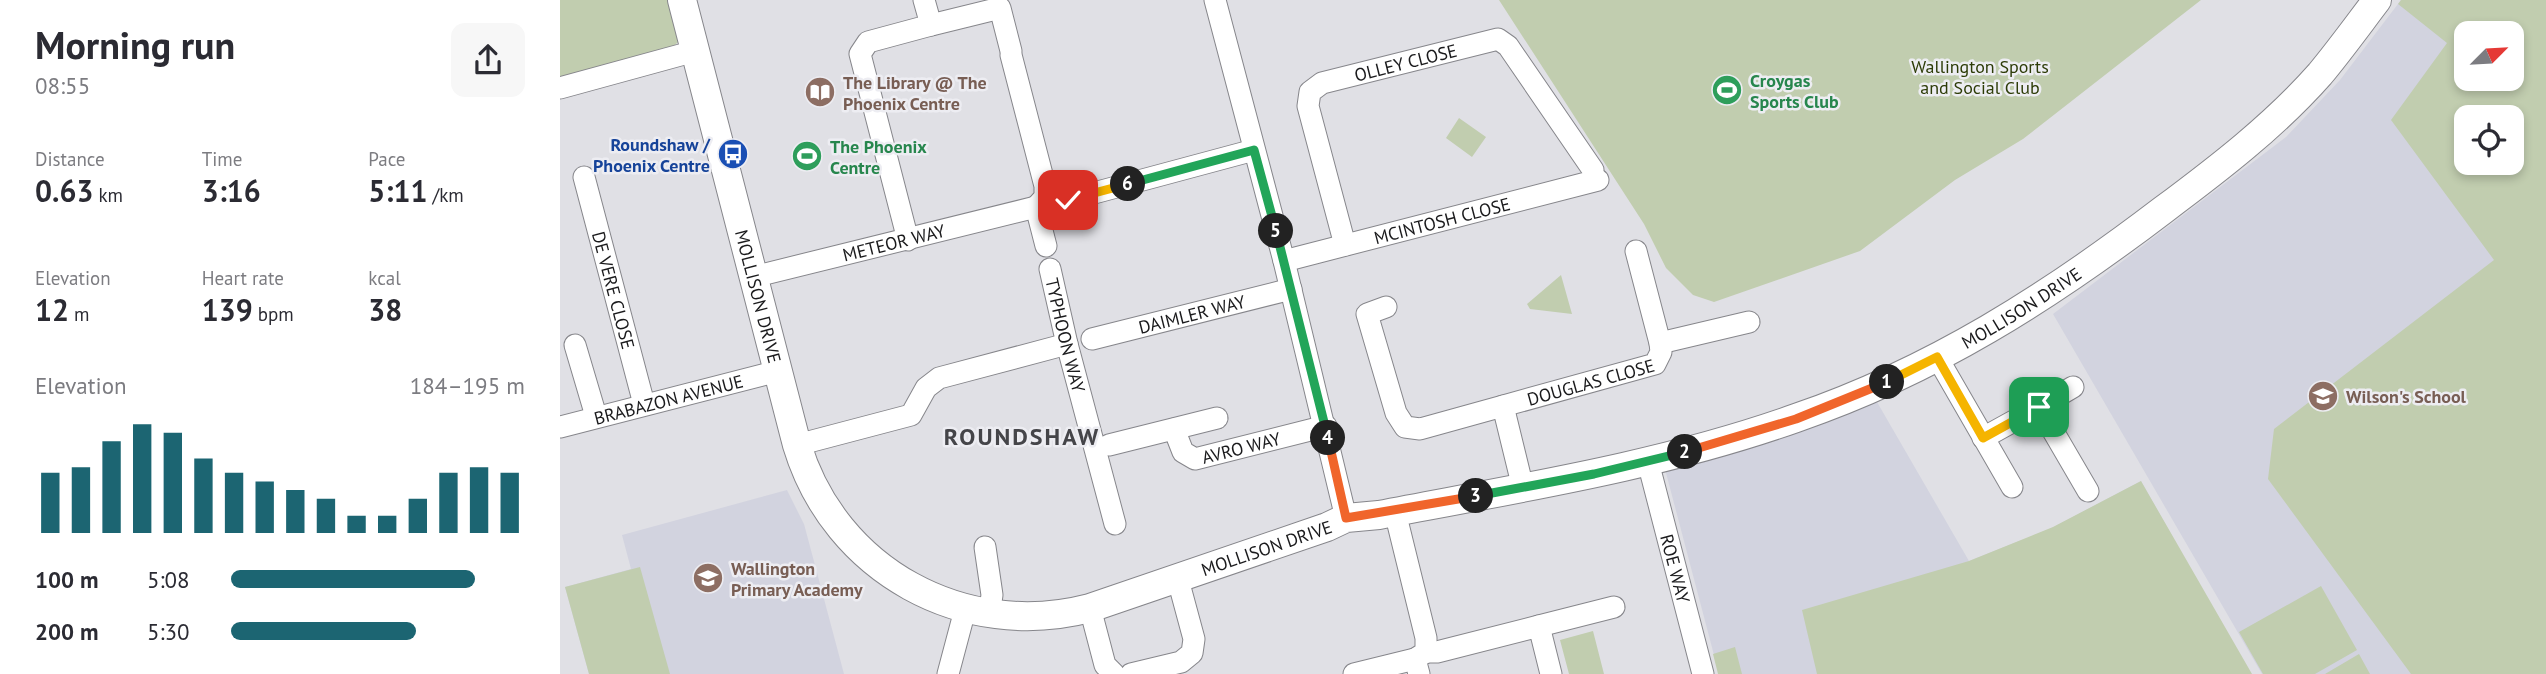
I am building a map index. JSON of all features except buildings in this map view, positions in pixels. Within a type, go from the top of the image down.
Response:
[{"type":"main road","name":"MOLLISON DRIVE","points":[[682,0],[797,445],[816,492],[855,545],[905,585],[933,599],[977,612],[1038,617],[1090,608],[1177,576],[1327,527],[1346,518],[1395,512],[1648,462],[1796,419],[1859,394],[1937,357],[2013,316],[2239,152],[2319,74],[2369,3]]},
{"type":"street","points":[[924,0],[930,25]]},
{"type":"street","points":[[1215,2],[1326,426],[1346,518]]},
{"type":"street","points":[[908,240],[860,54],[865,44],[872,40],[1000,8],[1045,186],[1045,197],[1036,207],[1045,246]]},
{"type":"street","name":"OLLEY CLOSE","points":[[1345,245],[1308,106],[1310,92],[1322,83],[1497,39],[1508,46],[1596,175]]},
{"type":"street","points":[[560,88],[660,63],[695,51]]},
{"type":"street","points":[[1068,200],[1254,150]]},
{"type":"street","name":"MCINTOSH CLOSE","points":[[1284,261],[1596,175]]},
{"type":"street","name":"DE VERE CLOSE","points":[[584,177],[644,404]]},
{"type":"street","name":"METEOR WAY","points":[[753,277],[1036,207]]},
{"type":"street","name":"DOUGLAS CLOSE","points":[[1503,407],[1650,367],[1659,359],[1660,343],[1636,251]]},
{"type":"street","name":"TYPHOON WAY","points":[[1050,269],[1066,344],[1115,523]]},
{"type":"street","name":"DAIMLER WAY","points":[[1092,339],[1291,289]]},
{"type":"street","points":[[1385,307],[1367,314],[1396,413],[1405,426],[1420,429],[1503,407],[1523,488]]},
{"type":"street","name":"DOUGLAS CLOSE","points":[[1660,343],[1749,322]]},
{"type":"street","points":[[797,445],[911,415],[926,388],[939,378],[1066,344]]},
{"type":"street","points":[[575,345],[596,416]]},
{"type":"street","points":[[1937,357],[2012,487]]},
{"type":"street","name":"BRABAZON AVENUE","points":[[560,427],[778,371]]},
{"type":"street","points":[[1983,438],[2073,387]]},
{"type":"street","points":[[2039,407],[2088,491]]},
{"type":"street","name":"AVRO WAY","points":[[1109,446],[1217,418]]},
{"type":"street","name":"AVRO WAY","points":[[1174,429],[1183,452],[1195,459],[1326,426]]},
{"type":"street","name":"ROE WAY","points":[[1648,462],[1703,674]]},
{"type":"street","points":[[1395,512],[1426,638],[1420,662]]},
{"type":"street","points":[[948,674],[977,612],[992,595],[985,547]]},
{"type":"street","points":[[1131,674],[1154,671],[1186,659],[1194,648],[1177,576]]},
{"type":"street","points":[[1354,674],[1420,662],[1437,652],[1614,607]]},
{"type":"street","points":[[1090,608],[1105,665],[1114,674]]},
{"type":"street","points":[[1539,626],[1551,674]]},
{"type":"shaded area","name":"Wilson's School","points":[[2401,0],[2546,0],[2546,674],[2262,674],[2053,314],[2286,137],[2340,80]]},
{"type":"shaded area","points":[[1877,402],[1969,561],[2052,528],[2141,481],[2217,616],[2077,674],[1719,674],[1665,469]]},
{"type":"shaded area","name":"Wallington Primary Academy","points":[[787,490],[804,524],[844,674],[589,674],[565,587],[631,569],[622,535]]},
{"type":"green space","points":[[560,0],[670,0],[680,40],[674,46],[560,77]]},
{"type":"green space","name":"Croygas Sports Club","points":[[1499,0],[2201,0],[2023,139],[1955,180],[1860,251],[1714,302],[1693,295],[1666,268],[1644,224]]},
{"type":"green space","points":[[2401,0],[2546,0],[2546,674],[2411,674],[2268,479],[2274,429],[2494,260],[2391,120],[2447,43],[2398,4]]},
{"type":"green space","points":[[1459,118],[1486,137],[1472,157],[1446,138]]},
{"type":"green space","points":[[1561,275],[1572,314],[1530,309],[1527,304]]},
{"type":"green space","points":[[2141,481],[2252,674],[1817,674],[1802,610],[1969,561],[2053,527]]},
{"type":"green space","points":[[640,567],[670,674],[589,674],[565,587]]},
{"type":"green space","points":[[2321,586],[2357,650],[2315,674],[2263,674],[2239,632]]},
{"type":"green space","points":[[1593,631],[1604,674],[1569,674],[1560,640]]},
{"type":"green space","points":[[1735,647],[1742,674],[1718,674],[1713,654]]},
{"type":"green space","points":[[2359,654],[2370,674],[2325,674]]},
{"type":"place","name":"Croygas Sports Club","points":[[1727,90]]},
{"type":"place","name":"The Library @ The Phoenix Centre","points":[[820,92]]},
{"type":"place","name":"Roundshaw / Phoenix Centre","points":[[733,154]]},
{"type":"place","name":"The Phoenix Centre","points":[[807,156]]},
{"type":"place","name":"Wilson's School","points":[[2323,396]]},
{"type":"place","name":"Wallington Primary Academy","points":[[708,578]]},
{"type":"district","name":"ROUNDSHAW","points":[[1022,436]]},
{"type":"route","points":[[1068,200],[1254,150],[1326,426],[1346,518],[1379,515],[1587,476],[1697,449],[1819,410],[1883,384],[1937,357],[1983,438],[2039,407]]},
{"type":"park label","name":"Wallington Sports and Social Club","points":[[1980,76]]}]
